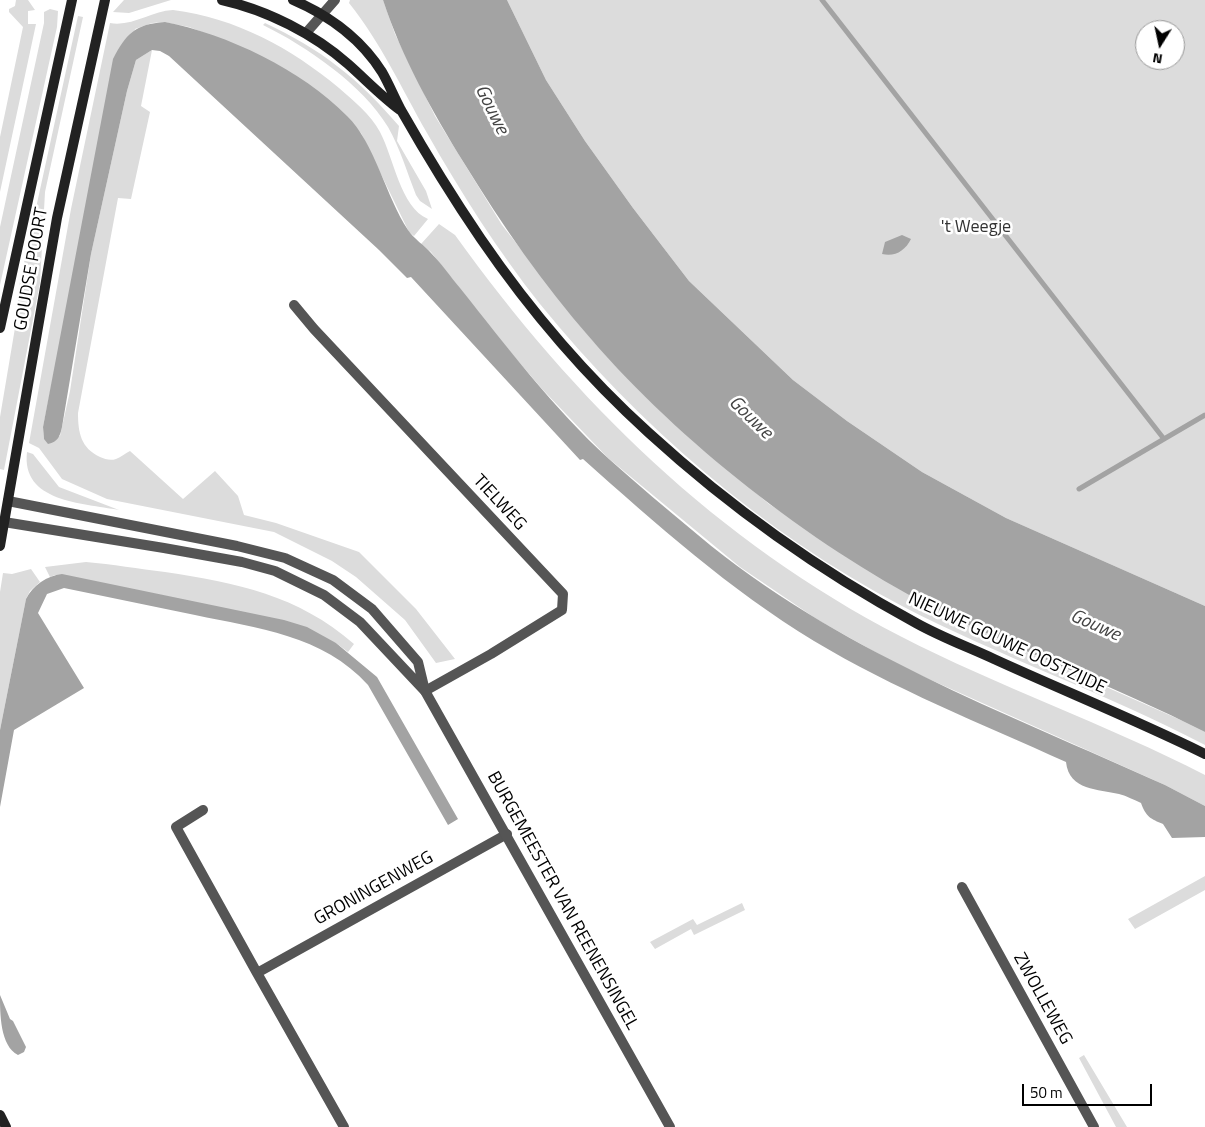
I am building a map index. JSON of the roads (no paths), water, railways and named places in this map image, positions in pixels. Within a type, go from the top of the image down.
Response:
[{"type":"main road","name":"GOUDSE POORT","points":[[0,328],[72,0]]},
{"type":"main road","name":"GOUDSE POORT","points":[[0,546],[4,500],[57,218],[105,0]]},
{"type":"main road","name":"NIEUWE GOUWE OOSTZIJDE","points":[[222,0],[239,4],[306,33],[347,63],[402,112]]},
{"type":"main road","name":"NIEUWE GOUWE OOSTZIJDE","points":[[293,0],[324,13],[348,34],[381,70],[402,112],[481,239],[534,311],[592,376],[648,432],[754,522],[829,572],[918,624],[1140,722],[1205,754]]},
{"type":"main road","points":[[0,1116],[6,1127]]},
{"type":"street","points":[[306,33],[335,0]]},
{"type":"street","name":"TIELWEG","points":[[294,305],[314,329],[563,594],[562,610],[492,654],[425,691]]},
{"type":"street","name":"BURGEMEESTER VAN REENENSINGEL","points":[[4,500],[237,546],[293,562],[333,580],[372,609],[418,662],[425,691]]},
{"type":"street","name":"BURGEMEESTER VAN REENENSINGEL","points":[[2,522],[164,548],[242,562],[275,571],[324,596],[360,622],[425,691],[670,1127]]},
{"type":"street","points":[[203,810],[176,827],[256,973],[344,1127]]},
{"type":"street","name":"GRONINGENWEG","points":[[256,973],[507,834]]},
{"type":"street","name":"ZWOLLEWEG","points":[[962,887],[1094,1127]]},
{"type":"water","name":"Gouwe","points":[[383,0],[507,0],[546,80],[585,141],[633,208],[689,281],[793,380],[847,421],[922,472],[1006,518],[1205,606],[1205,732],[1137,699],[964,623],[884,581],[793,521],[705,452],[664,415],[591,339],[524,254],[478,186],[429,104],[399,43]]},
{"type":"water","points":[[165,22],[213,35],[262,56],[308,84],[329,99],[347,116],[357,127],[373,155],[400,217],[410,233],[438,261],[513,355],[588,439],[698,535],[751,576],[806,612],[864,645],[922,676],[1165,785],[1205,806],[1205,837],[1172,838],[1163,824],[1152,819],[1147,814],[1141,803],[1122,795],[1079,784],[1068,771],[1066,762],[875,675],[814,641],[723,578],[666,532],[583,459],[580,460],[411,277],[407,278],[169,56],[160,51],[152,50],[136,60],[127,91],[91,254],[62,427],[58,438],[48,444],[44,439],[43,427],[113,59],[122,43],[133,32],[146,25]]},
{"type":"water","points":[[902,235],[911,239],[906,247],[895,254],[882,254],[885,242]]},
{"type":"water","points":[[62,574],[284,620],[307,627],[336,643],[377,677],[458,819],[448,825],[368,685],[350,668],[331,655],[310,644],[288,636],[242,624],[64,588],[47,594],[38,613],[84,688],[14,730],[0,807],[0,730],[26,599],[32,589],[41,582]]},
{"type":"water","points":[[0,995],[10,1019],[13,1021],[26,1047],[24,1052],[18,1055],[12,1051],[4,1037]]},
{"type":"waterway","points":[[822,0],[1164,439],[1079,489]]},
{"type":"waterway","points":[[1164,439],[1205,415]]},
{"type":"park label","name":"'t Weegje","points":[[976,228]]}]
